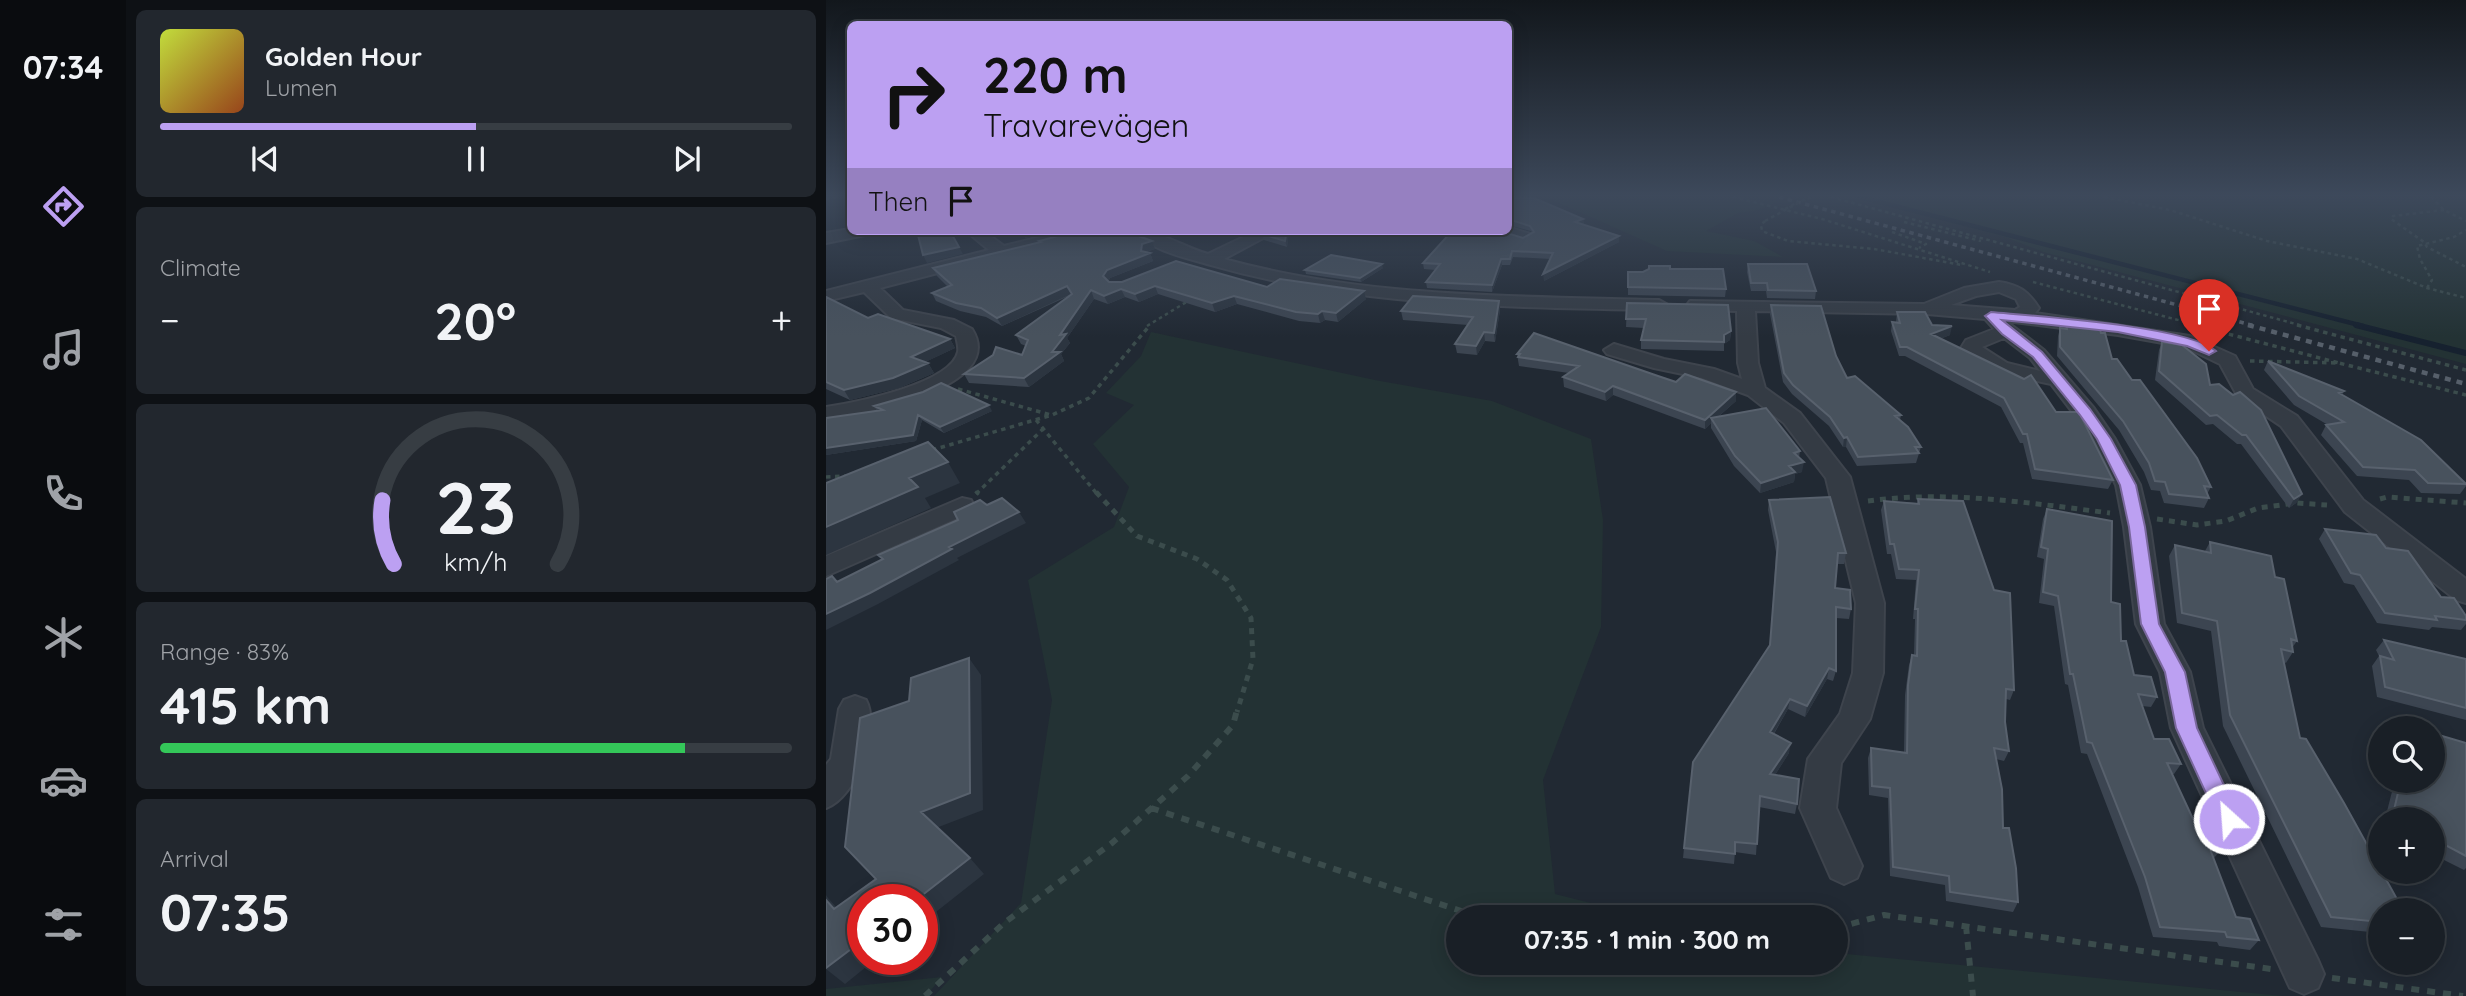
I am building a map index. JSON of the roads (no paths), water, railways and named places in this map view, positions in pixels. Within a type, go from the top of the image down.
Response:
[{"type":"street","points":[[991,243],[1002,252]]},
{"type":"street","points":[[826,296],[1035,243]]},
{"type":"street","points":[[1168,243],[1192,255],[1277,279],[1392,296],[1450,300],[1927,309],[2006,321],[2118,329],[2190,342],[2228,360],[2245,393],[2289,421],[2354,506],[2466,593]]},
{"type":"street","points":[[1210,259],[1242,243]]},
{"type":"street","points":[[1167,265],[1192,255]]},
{"type":"street","points":[[826,413],[863,409],[912,393],[944,377],[966,358],[969,347],[965,332],[947,324],[897,314],[868,286]]},
{"type":"street","points":[[1927,309],[1976,289],[1996,287],[2021,295],[2030,308],[2006,321],[1971,348],[1978,355],[2018,374],[2058,379]]},
{"type":"street","points":[[1746,306],[1748,363],[1755,391]]},
{"type":"street","points":[[2006,321],[2058,379],[2104,439],[2128,485],[2150,624],[2175,672],[2187,728],[2304,974]]},
{"type":"street","points":[[1614,350],[1661,364],[1700,371],[1755,391],[1792,418],[1838,477],[1870,603],[1868,673],[1854,719],[1825,759],[1818,808],[1844,866]]},
{"type":"street","points":[[1700,371],[1748,363]]},
{"type":"street","points":[[826,567],[962,506]]},
{"type":"street","points":[[826,793],[847,763],[855,709]]},
{"type":"waterway","points":[[2041,243],[2363,326]]},
{"type":"waterway","points":[[2356,325],[2466,353]]},
{"type":"railway","points":[[1951,243],[2255,326]]},
{"type":"railway","points":[[2248,325],[2466,384]]}]
